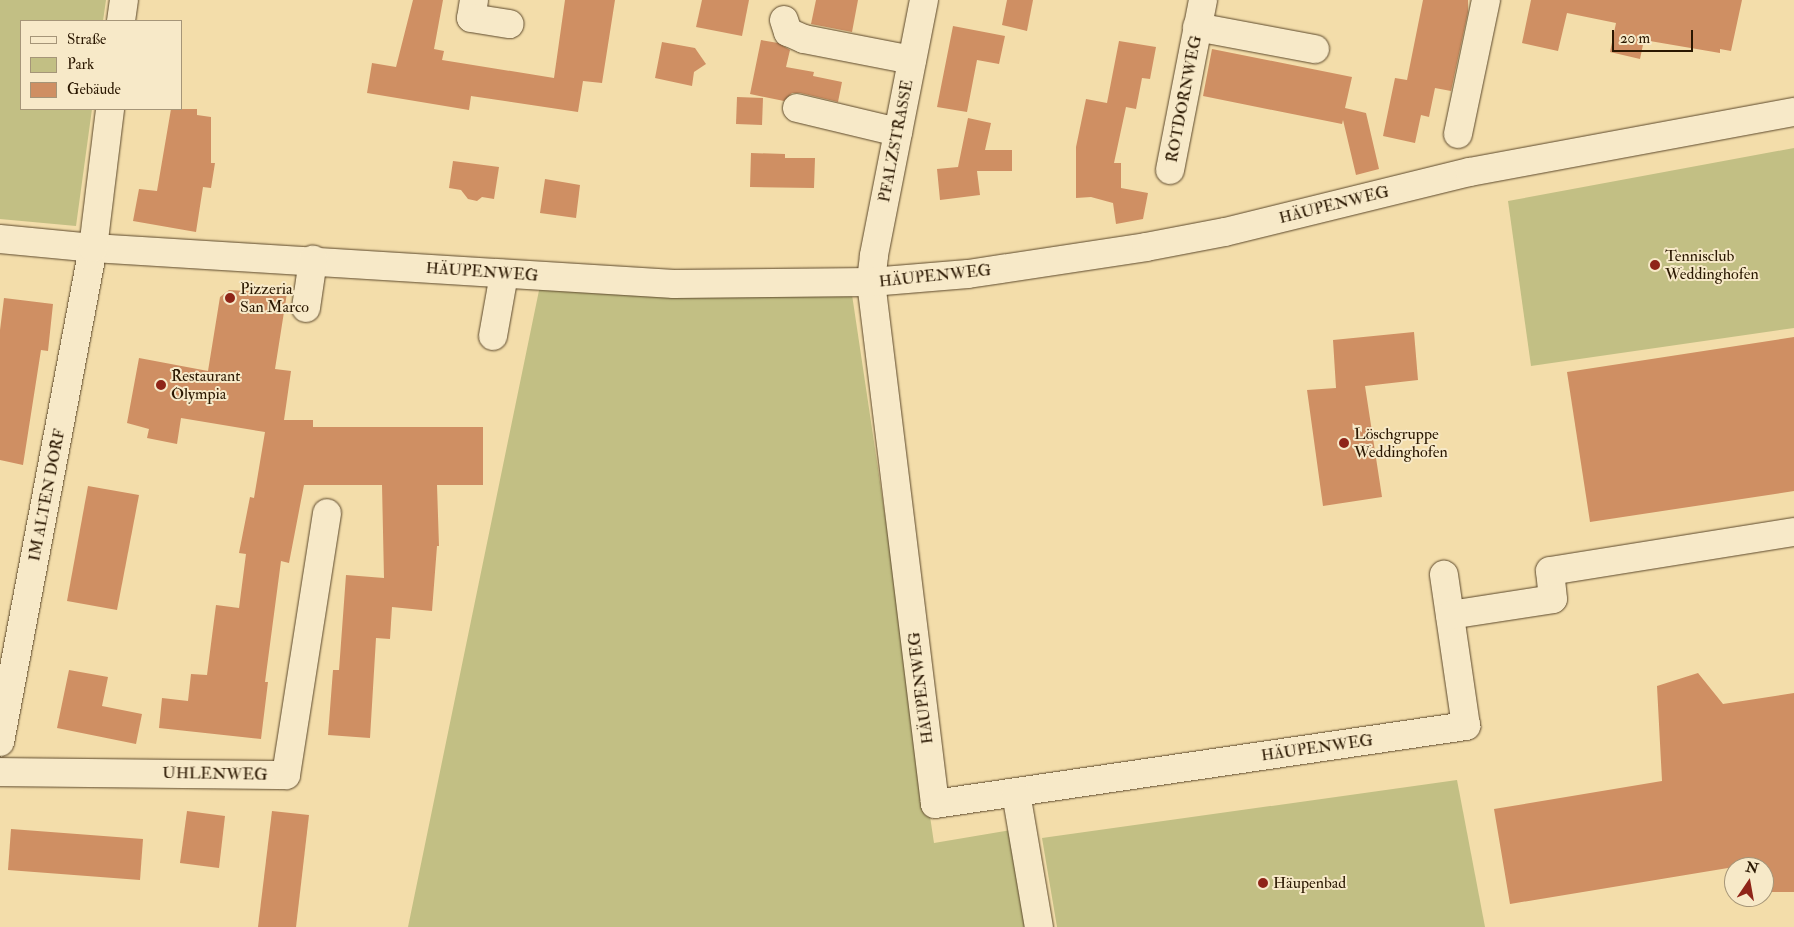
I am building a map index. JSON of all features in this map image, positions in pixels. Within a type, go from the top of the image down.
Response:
[{"type":"street","points":[[121,20],[124,0]]},
{"type":"street","points":[[474,0],[472,18],[510,24]]},
{"type":"street","name":"PFALZSTRASSE","points":[[871,282],[874,256],[924,0]]},
{"type":"street","name":"ROTDORNWEG","points":[[1170,170],[1203,0]]},
{"type":"street","points":[[1458,134],[1486,0]]},
{"type":"street","points":[[784,20],[788,32],[804,39],[912,60]]},
{"type":"street","name":"ROTDORNWEG","points":[[1197,27],[1315,49]]},
{"type":"street","points":[[797,108],[898,132]]},
{"type":"street","name":"IM ALTEN DORF","points":[[0,742],[93,248],[110,110]]},
{"type":"street","name":"HÄUPENWEG","points":[[0,239],[93,248],[313,260],[674,284],[871,282],[968,274],[1154,246],[1225,232],[1470,172],[1794,112]]},
{"type":"street","points":[[306,308],[313,260]]},
{"type":"street","points":[[492,336],[504,274]]},
{"type":"street","name":"HÄUPENWEG","points":[[871,282],[935,804],[1466,726],[1444,575]]},
{"type":"street","name":"UHLENWEG","points":[[0,772],[286,774],[327,513]]},
{"type":"street","points":[[1450,615],[1553,599],[1550,571],[1794,532]]},
{"type":"street","points":[[1016,792],[1039,927]]},
{"type":"green space","points":[[0,0],[106,0],[103,20],[20,20],[20,110],[92,110],[76,226],[0,219]]},
{"type":"green space","name":"Tennisclub Weddinghofen","points":[[1794,148],[1794,328],[1531,366],[1508,201]]},
{"type":"green space","points":[[543,271],[851,288],[934,843],[1017,829],[1033,927],[408,927]]},
{"type":"green space","name":"Häupenbad","points":[[1457,780],[1485,927],[1057,927],[1042,838]]},
{"type":"building","points":[[413,0],[443,0],[434,49],[444,51],[442,60],[554,78],[565,0],[615,0],[602,83],[583,81],[578,112],[471,96],[469,110],[367,93],[372,63],[396,67]]},
{"type":"building","points":[[702,0],[749,0],[742,36],[696,27]]},
{"type":"building","points":[[816,0],[858,0],[852,32],[811,24]]},
{"type":"building","points":[[1007,0],[1033,0],[1027,31],[1002,25]]},
{"type":"building","points":[[1423,0],[1468,0],[1468,12],[1451,91],[1435,88],[1429,117],[1421,115],[1415,143],[1383,136],[1395,78],[1407,80]]},
{"type":"building","points":[[1531,0],[1742,0],[1731,51],[1720,49],[1720,53],[1644,40],[1640,59],[1610,52],[1616,23],[1567,13],[1558,51],[1522,43]]},
{"type":"building","points":[[953,26],[1005,36],[999,64],[977,60],[967,112],[937,107]]},
{"type":"building","points":[[761,40],[778,43],[790,50],[786,67],[814,72],[813,76],[842,82],[838,102],[800,93],[792,93],[784,101],[750,94]]},
{"type":"building","points":[[1119,41],[1156,47],[1150,79],[1142,78],[1136,109],[1126,107],[1114,163],[1121,163],[1121,188],[1148,193],[1143,219],[1116,224],[1113,203],[1091,197],[1076,198],[1076,147],[1086,99],[1107,103]]},
{"type":"building","points":[[662,42],[695,48],[706,64],[694,72],[692,86],[655,78]]},
{"type":"building","points":[[1212,49],[1352,77],[1345,108],[1366,113],[1379,169],[1356,175],[1343,120],[1342,124],[1203,96]]},
{"type":"building","points":[[737,97],[763,98],[762,125],[736,124]]},
{"type":"building","points":[[197,109],[197,115],[211,117],[211,163],[215,163],[211,188],[203,187],[196,232],[133,221],[139,189],[157,191],[171,110]]},
{"type":"building","points":[[968,118],[991,123],[985,150],[1012,150],[1012,171],[977,171],[980,195],[940,200],[937,169],[958,167]]},
{"type":"building","points":[[751,153],[785,154],[785,158],[815,158],[814,188],[750,187]]},
{"type":"building","points":[[453,161],[499,167],[494,199],[482,197],[477,201],[468,199],[461,190],[449,188]]},
{"type":"building","points":[[545,179],[580,185],[576,218],[540,213]]},
{"type":"building","points":[[229,290],[287,293],[275,369],[291,371],[284,420],[313,420],[313,427],[483,427],[483,485],[437,485],[439,546],[437,546],[432,611],[392,607],[390,639],[376,638],[370,738],[328,735],[333,670],[339,670],[346,575],[384,578],[382,485],[304,485],[289,563],[281,561],[265,682],[268,682],[261,739],[159,728],[162,698],[188,701],[191,674],[207,675],[216,605],[239,608],[246,554],[239,553],[250,497],[254,498],[265,432],[181,418],[177,444],[147,438],[149,429],[127,423],[139,358],[208,371],[220,297]]},
{"type":"building","points":[[4,298],[53,304],[48,351],[41,350],[23,465],[0,460],[0,330]]},
{"type":"building","name":"Löschgruppe Weddinghofen","points":[[1414,332],[1418,380],[1365,386],[1382,497],[1323,506],[1307,390],[1336,388],[1333,340]]},
{"type":"building","points":[[1794,337],[1794,491],[1590,522],[1567,372]]},
{"type":"building","points":[[88,486],[139,495],[117,610],[67,601]]},
{"type":"building","points":[[69,670],[108,677],[102,706],[142,714],[136,744],[57,728]]},
{"type":"building","points":[[1698,673],[1723,704],[1794,693],[1794,892],[1774,892],[1774,857],[1724,857],[1724,869],[1510,904],[1494,809],[1662,781],[1657,686]]},
{"type":"building","points":[[187,811],[225,816],[219,868],[180,863]]},
{"type":"building","points":[[272,811],[309,815],[296,927],[258,927]]},
{"type":"building","points":[[11,829],[143,839],[140,880],[8,870]]},
{"type":"place","name":"Tennisclub Weddinghofen","points":[[1655,265]]},
{"type":"place","name":"Pizzeria San Marco","points":[[230,298]]},
{"type":"place","name":"Restaurant Olympia","points":[[161,385]]},
{"type":"place","name":"Löschgruppe Weddinghofen","points":[[1344,443]]},
{"type":"place","name":"Häupenbad","points":[[1263,883]]}]
